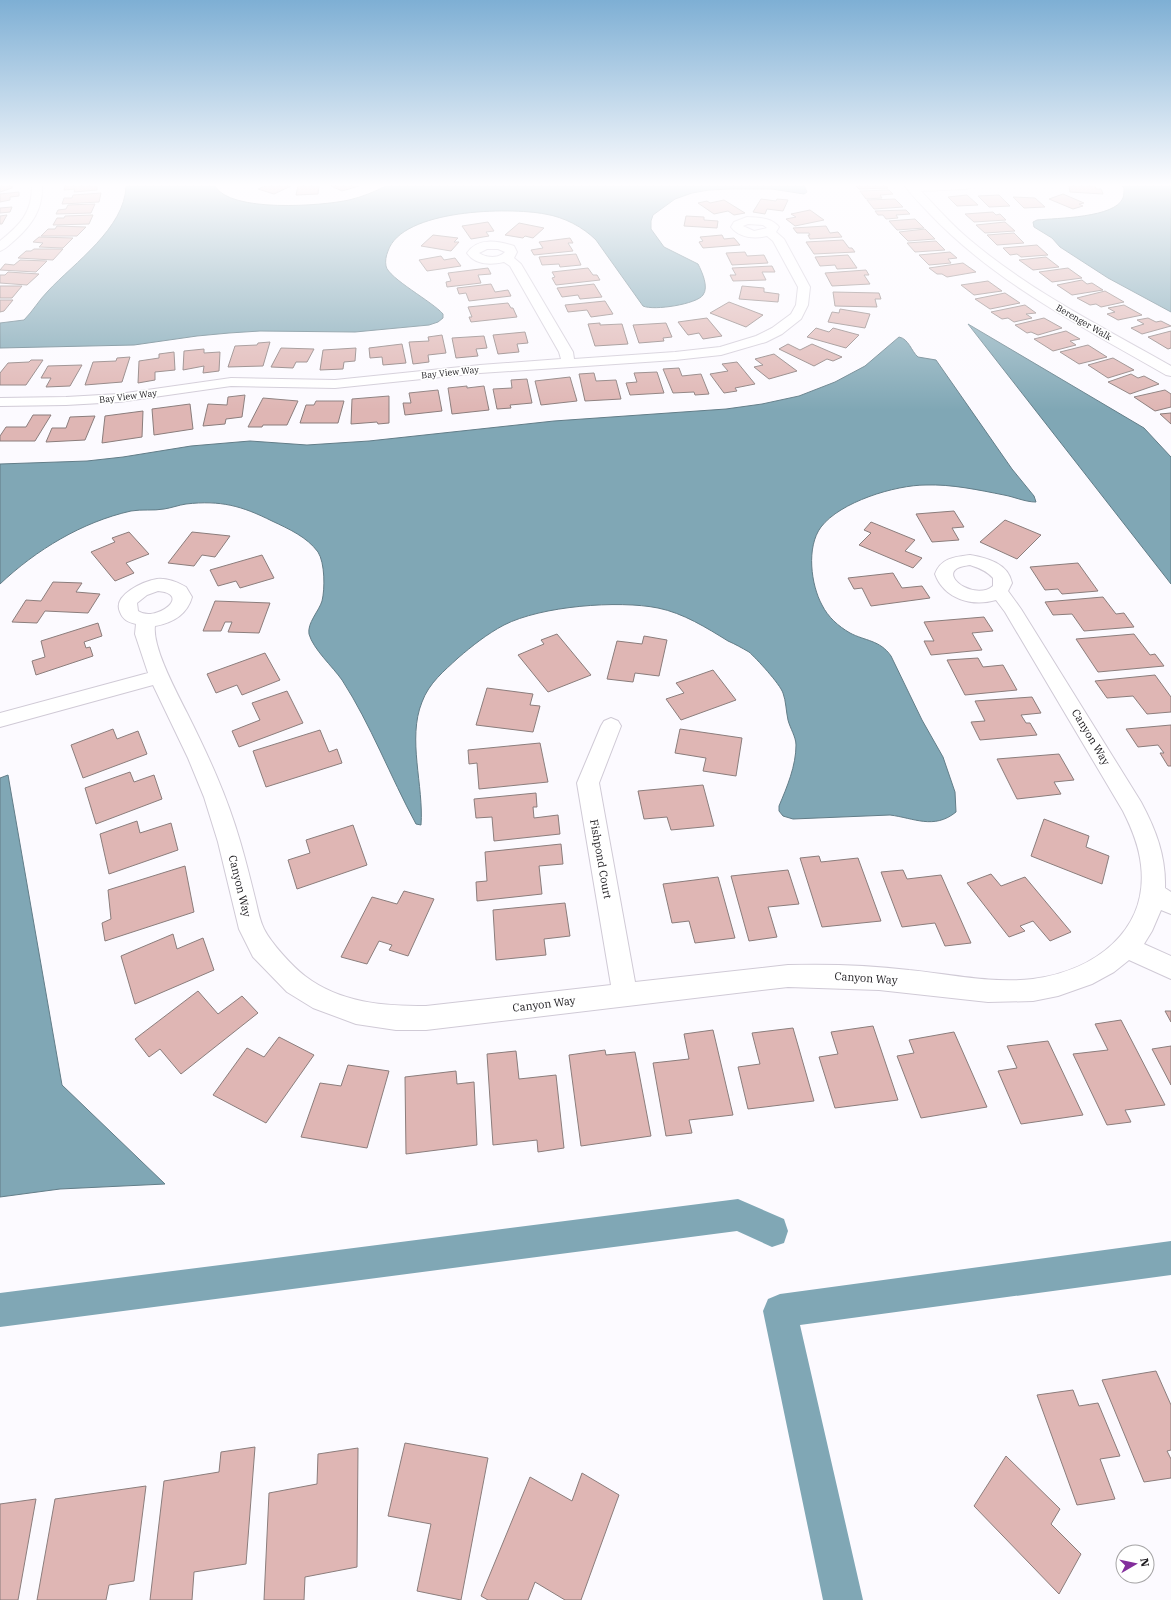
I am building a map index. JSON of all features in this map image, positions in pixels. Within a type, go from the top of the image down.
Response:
[{"type":"street","points":[[510,261],[515,264],[566,352],[568,362]]},
{"type":"street","name":"Bay View Way","points":[[0,402],[66,401],[119,398],[236,382],[335,384],[480,369],[721,351],[761,339],[777,331],[787,324],[799,310],[802,305],[804,287],[790,261]]},
{"type":"street","name":"Berenger Walk","points":[[990,261],[1061,309],[1171,372]]},
{"type":"street","name":"Canyon Way","points":[[146,620],[144,634],[159,677],[196,752],[215,797],[229,842],[251,929],[262,949],[296,984],[322,1000],[356,1012],[396,1018],[426,1018],[788,976],[820,975],[900,980],[997,990],[1032,990],[1063,984],[1098,970],[1128,948],[1162,899],[1148,841],[1133,808],[1012,609],[999,592]]},
{"type":"street","points":[[0,720],[159,677]]},
{"type":"street","name":"Fishpond Court","points":[[611,726],[588,782],[625,995]]},
{"type":"street","points":[[1128,948],[1171,968]]},
{"type":"water","points":[[80,261],[386,261],[386,266],[394,277],[438,309],[443,314],[443,318],[438,322],[429,325],[355,332],[260,331],[197,336],[134,345],[0,348],[0,323],[24,320],[59,280]]},
{"type":"water","points":[[611,261],[691,261],[698,264],[705,284],[705,292],[703,295],[693,301],[675,306],[656,308],[643,306]]},
{"type":"water","points":[[1081,261],[1171,261],[1171,312],[1108,278]]},
{"type":"water","points":[[968,324],[1144,428],[1171,457],[1171,584]]},
{"type":"water","points":[[899,337],[908,343],[918,357],[936,360],[1012,469],[1034,496],[1036,502],[955,486],[926,485],[899,488],[869,497],[841,510],[821,527],[816,535],[812,555],[813,577],[818,597],[824,609],[834,621],[850,633],[877,644],[887,651],[891,656],[922,720],[943,757],[955,792],[956,812],[940,820],[932,822],[890,815],[793,819],[783,816],[779,811],[779,806],[793,769],[796,745],[788,720],[785,699],[781,689],[768,671],[749,652],[677,613],[667,610],[641,606],[601,605],[580,606],[538,613],[520,618],[504,625],[480,640],[458,658],[437,678],[429,689],[422,702],[418,716],[416,747],[421,825],[416,824],[362,715],[342,680],[311,640],[309,634],[310,626],[323,596],[323,569],[318,552],[309,542],[297,534],[251,511],[231,505],[199,503],[186,504],[160,510],[131,511],[95,522],[61,539],[29,560],[0,584],[0,464],[87,461],[191,446],[250,441],[307,445],[369,441],[554,421],[726,409],[762,404],[799,396],[835,382],[865,366]]},
{"type":"water","points":[[8,775],[62,1085],[165,1184],[60,1189],[0,1197],[0,778]]},
{"type":"building","points":[[19,261],[47,261],[36,272],[0,270],[5,264],[14,265]]},
{"type":"building","points":[[419,261],[457,261],[461,266],[427,271]]},
{"type":"building","points":[[540,261],[579,261],[581,265],[560,267],[559,264],[542,265]]},
{"type":"building","points":[[730,261],[767,261],[768,263],[732,265]]},
{"type":"building","points":[[817,261],[852,261],[857,268],[837,269],[835,265],[820,266]]},
{"type":"building","points":[[925,261],[949,261],[951,263],[929,265]]},
{"type":"building","points":[[1020,261],[1051,261],[1059,267],[1033,270]]},
{"type":"building","points":[[963,263],[976,272],[947,277],[942,274],[937,274],[929,268]]},
{"type":"building","points":[[772,266],[775,272],[762,272],[766,280],[733,281],[730,275],[736,275],[732,268]]},
{"type":"building","points":[[488,268],[491,274],[478,275],[481,283],[447,287],[446,282],[451,281],[448,273]]},
{"type":"building","points":[[588,268],[593,275],[597,275],[600,280],[556,285],[552,278],[555,277],[552,272]]},
{"type":"building","points":[[1068,268],[1082,278],[1052,282],[1039,272]]},
{"type":"building","points":[[866,270],[869,275],[864,275],[870,284],[832,286],[825,273]]},
{"type":"building","points":[[8,272],[39,274],[27,285],[0,283],[0,275],[5,275]]},
{"type":"building","points":[[1082,280],[1087,284],[1092,283],[1103,290],[1072,295],[1057,285]]},
{"type":"building","points":[[988,281],[1002,291],[974,295],[961,285]]},
{"type":"building","points":[[491,284],[495,292],[508,290],[511,296],[469,301],[466,293],[459,294],[457,288]]},
{"type":"building","points":[[594,284],[602,297],[580,299],[578,295],[562,297],[557,288]]},
{"type":"building","points":[[0,286],[22,286],[12,298],[0,298]]},
{"type":"building","points":[[742,286],[764,288],[764,292],[779,294],[778,302],[739,299]]},
{"type":"building","points":[[1105,291],[1124,302],[1101,307],[1096,304],[1090,305],[1077,298]]},
{"type":"building","points":[[833,292],[879,293],[881,299],[875,299],[877,307],[835,306]]},
{"type":"building","points":[[1005,293],[1020,303],[990,309],[975,299]]},
{"type":"building","points":[[0,300],[13,300],[4,311],[0,312]]},
{"type":"building","points":[[605,301],[613,314],[591,317],[587,310],[568,312],[565,305]]},
{"type":"building","points":[[729,302],[763,315],[746,327],[710,313]]},
{"type":"building","points":[[508,303],[511,308],[513,308],[517,317],[471,322],[469,317],[472,317],[468,307]]},
{"type":"building","points":[[1025,305],[1036,313],[1026,314],[1032,318],[1014,322],[1008,318],[1002,319],[991,312]]},
{"type":"building","points":[[1124,305],[1142,315],[1118,320],[1107,314],[1115,312],[1108,308]]},
{"type":"building","points":[[840,309],[870,314],[865,328],[828,322],[832,312],[839,313]]},
{"type":"building","points":[[707,318],[722,336],[703,339],[699,333],[688,335],[678,322]]},
{"type":"building","points":[[1044,318],[1062,328],[1038,335],[1031,332],[1027,333],[1015,325]]},
{"type":"building","points":[[1148,318],[1156,322],[1161,321],[1171,326],[1142,334],[1131,328],[1144,324],[1137,320]]},
{"type":"building","points":[[600,323],[600,325],[622,324],[628,344],[595,346],[588,324]]},
{"type":"building","points":[[666,323],[672,337],[663,338],[664,341],[639,343],[633,325]]},
{"type":"building","points":[[816,328],[829,332],[833,328],[859,335],[846,348],[807,337]]},
{"type":"building","points":[[1066,331],[1080,339],[1070,341],[1076,345],[1053,351],[1034,339]]},
{"type":"building","points":[[1171,331],[1171,348],[1168,349],[1148,337]]},
{"type":"building","points":[[525,332],[528,343],[517,344],[519,352],[498,354],[493,335]]},
{"type":"building","points":[[442,335],[446,353],[428,355],[429,362],[413,364],[409,342],[429,341],[428,337]]},
{"type":"building","points":[[484,336],[487,348],[476,349],[478,356],[456,358],[452,338]]},
{"type":"building","points":[[270,342],[263,366],[228,367],[235,346],[257,345],[258,343]]},
{"type":"building","points":[[402,344],[406,363],[383,365],[382,357],[370,358],[369,348]]},
{"type":"building","points":[[788,344],[800,350],[812,344],[842,357],[833,361],[827,359],[814,366],[779,349]]},
{"type":"building","points":[[1088,345],[1107,357],[1079,364],[1060,352]]},
{"type":"building","points":[[281,348],[314,349],[307,362],[296,362],[293,368],[271,367]]},
{"type":"building","points":[[356,348],[355,361],[344,362],[343,369],[320,370],[323,350]]},
{"type":"building","points":[[204,349],[204,353],[220,352],[219,371],[203,373],[204,366],[183,370],[184,351]]},
{"type":"building","points":[[174,352],[175,370],[155,372],[155,380],[138,383],[139,361],[159,358],[159,354]]},
{"type":"building","points":[[774,354],[797,371],[769,379],[754,367],[763,365],[755,359]]},
{"type":"building","points":[[130,357],[122,382],[85,385],[93,362],[116,361],[117,358]]},
{"type":"building","points":[[1113,358],[1134,370],[1108,378],[1088,365]]},
{"type":"building","points":[[31,360],[43,360],[26,385],[0,385],[0,373],[8,363],[29,362]]},
{"type":"building","points":[[737,362],[755,384],[735,388],[737,391],[724,393],[710,374],[728,371],[722,364]]},
{"type":"building","points":[[82,365],[70,386],[46,387],[51,378],[41,378],[48,366]]},
{"type":"building","points":[[679,368],[682,376],[701,374],[709,394],[695,395],[694,392],[673,393],[663,369]]},
{"type":"building","points":[[657,372],[664,393],[630,395],[626,383],[637,382],[634,373]]},
{"type":"building","points":[[594,373],[596,381],[616,380],[621,399],[585,401],[579,374]]},
{"type":"building","points":[[1131,374],[1138,378],[1144,376],[1159,384],[1130,394],[1108,382]]},
{"type":"building","points":[[570,377],[577,401],[541,405],[535,381]]},
{"type":"building","points":[[527,379],[532,403],[510,405],[511,408],[497,409],[493,389],[512,388],[511,380]]},
{"type":"building","points":[[467,386],[467,388],[484,386],[489,410],[452,414],[448,388]]},
{"type":"building","points":[[438,390],[442,411],[405,415],[403,403],[411,403],[409,393]]},
{"type":"building","points":[[1165,390],[1171,394],[1171,407],[1155,411],[1134,397]]},
{"type":"building","points":[[245,395],[242,417],[226,419],[225,424],[203,426],[208,404],[227,405],[228,397]]},
{"type":"building","points":[[389,396],[389,423],[378,424],[377,422],[351,424],[352,399]]},
{"type":"building","points":[[263,398],[298,401],[287,425],[263,425],[262,427],[248,427]]},
{"type":"building","points":[[316,401],[344,401],[338,423],[300,423],[306,405],[314,405]]},
{"type":"building","points":[[190,404],[193,429],[154,435],[152,409]]},
{"type":"building","points":[[143,411],[142,437],[102,443],[105,416]]},
{"type":"building","points":[[1171,413],[1171,424],[1160,414]]},
{"type":"building","points":[[33,415],[51,415],[35,441],[0,441],[0,436],[6,427],[26,427]]},
{"type":"building","points":[[95,416],[85,440],[46,442],[52,428],[66,428],[70,417]]},
{"type":"building","points":[[954,511],[964,527],[952,528],[959,540],[932,542],[916,514]]},
{"type":"building","points":[[1005,520],[1041,535],[1017,559],[980,542]]},
{"type":"building","points":[[871,522],[915,540],[905,551],[922,558],[913,568],[859,545],[871,533],[864,530]]},
{"type":"building","points":[[129,532],[149,554],[126,563],[134,573],[115,581],[91,552],[115,542],[112,538]]},
{"type":"building","points":[[192,532],[230,536],[215,557],[202,555],[194,566],[168,563]]},
{"type":"building","points":[[262,555],[274,578],[240,588],[236,581],[218,586],[210,570]]},
{"type":"building","points":[[1078,563],[1098,591],[1062,594],[1058,589],[1045,590],[1030,567]]},
{"type":"building","points":[[893,573],[902,588],[922,586],[930,598],[871,606],[862,588],[854,589],[848,578]]},
{"type":"building","points":[[53,582],[82,583],[76,592],[100,594],[88,613],[45,611],[37,623],[12,622],[26,600],[41,601]]},
{"type":"building","points":[[1103,597],[1116,614],[1124,613],[1134,627],[1084,631],[1072,614],[1053,615],[1045,602]]},
{"type":"building","points":[[215,601],[270,603],[259,633],[228,632],[232,622],[225,622],[221,631],[203,631]]},
{"type":"building","points":[[984,617],[993,631],[972,633],[982,650],[931,655],[924,641],[934,641],[924,622]]},
{"type":"building","points":[[98,623],[102,636],[84,642],[86,648],[90,647],[93,656],[36,675],[32,661],[45,657],[41,641]]},
{"type":"building","points":[[557,634],[591,675],[548,692],[518,655],[544,644],[541,640]]},
{"type":"building","points":[[1134,634],[1150,655],[1155,654],[1164,666],[1098,672],[1076,639]]},
{"type":"building","points":[[644,636],[667,640],[659,676],[635,673],[633,682],[607,679],[617,641],[642,644]]},
{"type":"building","points":[[265,653],[280,680],[242,695],[237,685],[216,693],[207,674]]},
{"type":"building","points":[[978,658],[983,667],[1003,665],[1017,690],[965,695],[947,660]]},
{"type":"building","points":[[713,670],[736,700],[681,720],[666,699],[684,693],[676,683]]},
{"type":"building","points":[[1155,675],[1171,697],[1171,712],[1147,714],[1133,696],[1107,698],[1095,681]]},
{"type":"building","points":[[487,688],[533,694],[530,705],[540,706],[533,732],[476,725]]},
{"type":"building","points":[[287,691],[303,723],[239,747],[232,731],[260,720],[252,703]]},
{"type":"building","points":[[1032,697],[1041,713],[1021,715],[1026,723],[1030,723],[1037,735],[980,740],[971,722],[985,721],[975,701]]},
{"type":"building","points":[[1171,725],[1171,766],[1168,766],[1160,753],[1164,753],[1158,745],[1138,747],[1126,729]]},
{"type":"building","points":[[113,729],[117,739],[138,731],[147,754],[83,778],[71,745]]},
{"type":"building","points":[[680,729],[742,738],[736,776],[703,771],[706,758],[675,753]]},
{"type":"building","points":[[320,730],[329,752],[337,749],[342,763],[266,787],[253,751]]},
{"type":"building","points":[[540,743],[548,782],[479,789],[477,763],[469,764],[468,750]]},
{"type":"building","points":[[1059,754],[1074,780],[1054,782],[1061,794],[1017,799],[997,759]]},
{"type":"building","points":[[130,772],[134,782],[154,775],[162,799],[96,824],[85,788]]},
{"type":"building","points":[[703,785],[714,826],[671,830],[667,817],[644,819],[638,791]]},
{"type":"building","points":[[536,793],[537,807],[533,807],[534,818],[558,815],[560,834],[494,841],[492,817],[476,818],[474,799]]},
{"type":"building","points":[[1044,819],[1089,836],[1086,847],[1109,856],[1102,884],[1031,856]]},
{"type":"building","points":[[137,821],[140,833],[171,823],[178,850],[109,874],[100,834]]},
{"type":"building","points":[[353,825],[367,865],[297,889],[288,860],[310,853],[306,840]]},
{"type":"building","points":[[561,844],[563,864],[539,866],[542,894],[477,901],[476,882],[487,881],[485,852]]},
{"type":"building","points":[[819,856],[821,862],[858,858],[881,921],[822,927],[800,858]]},
{"type":"building","points":[[185,866],[194,912],[105,941],[102,923],[111,919],[108,890]]},
{"type":"building","points":[[788,870],[799,904],[768,907],[777,937],[749,941],[731,876]]},
{"type":"building","points":[[903,870],[907,879],[941,875],[971,943],[945,946],[935,923],[902,927],[881,872]]},
{"type":"building","points":[[991,874],[1001,886],[1025,877],[1071,932],[1050,941],[1033,921],[1020,926],[1025,931],[1009,937],[967,883]]},
{"type":"building","points":[[718,877],[735,938],[695,943],[689,921],[672,923],[663,884]]},
{"type":"building","points":[[404,891],[434,899],[408,956],[389,950],[392,945],[379,941],[367,964],[341,957],[372,897],[397,904]]},
{"type":"building","points":[[565,903],[570,936],[544,939],[546,955],[496,960],[493,910]]},
{"type":"building","points":[[173,934],[177,949],[203,938],[214,970],[135,1004],[121,956]]},
{"type":"building","points":[[198,991],[218,1014],[242,996],[258,1013],[181,1074],[160,1049],[149,1057],[135,1039]]},
{"type":"building","points":[[1165,1011],[1171,1011],[1171,1022]]},
{"type":"building","points":[[1121,1020],[1165,1105],[1125,1110],[1131,1122],[1107,1125],[1073,1054],[1108,1050],[1095,1024]]},
{"type":"building","points":[[873,1026],[898,1100],[835,1108],[819,1057],[838,1054],[831,1032]]},
{"type":"building","points":[[793,1028],[814,1101],[748,1109],[738,1067],[760,1064],[752,1033]]},
{"type":"building","points":[[713,1030],[733,1115],[689,1120],[692,1133],[666,1136],[653,1063],[689,1059],[684,1034]]},
{"type":"building","points":[[954,1032],[987,1107],[921,1118],[897,1056],[914,1053],[909,1040]]},
{"type":"building","points":[[279,1037],[314,1055],[266,1123],[213,1095],[247,1048],[264,1057]]},
{"type":"building","points":[[1048,1041],[1083,1115],[1021,1124],[998,1071],[1017,1068],[1007,1046]]},
{"type":"building","points":[[1171,1046],[1171,1085],[1152,1049]]},
{"type":"building","points":[[605,1050],[606,1055],[635,1052],[651,1136],[581,1146],[569,1055]]},
{"type":"building","points":[[516,1051],[519,1079],[556,1075],[564,1148],[538,1152],[537,1140],[493,1145],[487,1054]]},
{"type":"building","points":[[348,1065],[389,1071],[367,1148],[301,1137],[320,1083],[341,1086]]},
{"type":"building","points":[[456,1071],[457,1084],[474,1082],[477,1145],[406,1154],[405,1077]]},
{"type":"building","points":[[1156,1371],[1171,1405],[1171,1450],[1167,1451],[1171,1459],[1171,1478],[1144,1482],[1102,1380]]},
{"type":"building","points":[[1073,1390],[1079,1406],[1098,1403],[1120,1456],[1100,1459],[1115,1499],[1077,1505],[1037,1395]]},
{"type":"building","points":[[405,1443],[488,1458],[461,1600],[417,1591],[431,1524],[388,1516]]},
{"type":"building","points":[[255,1447],[246,1564],[194,1572],[192,1600],[150,1600],[164,1481],[219,1472],[221,1452]]},
{"type":"building","points":[[358,1448],[357,1567],[305,1577],[304,1600],[264,1600],[269,1493],[317,1484],[318,1454]]},
{"type":"building","points":[[1006,1456],[1060,1509],[1051,1524],[1081,1554],[1059,1594],[974,1506]]},
{"type":"building","points":[[582,1473],[619,1495],[581,1600],[565,1600],[535,1582],[528,1600],[488,1600],[481,1596],[530,1477],[572,1501]]},
{"type":"building","points":[[146,1486],[134,1581],[109,1585],[106,1600],[37,1600],[55,1499]]},
{"type":"building","points":[[36,1499],[18,1600],[0,1600],[0,1504]]},
{"type":"waterway","points":[[0,1310],[738,1215],[772,1231]]},
{"type":"waterway","points":[[843,1600],[780,1311],[1171,1258]]}]
